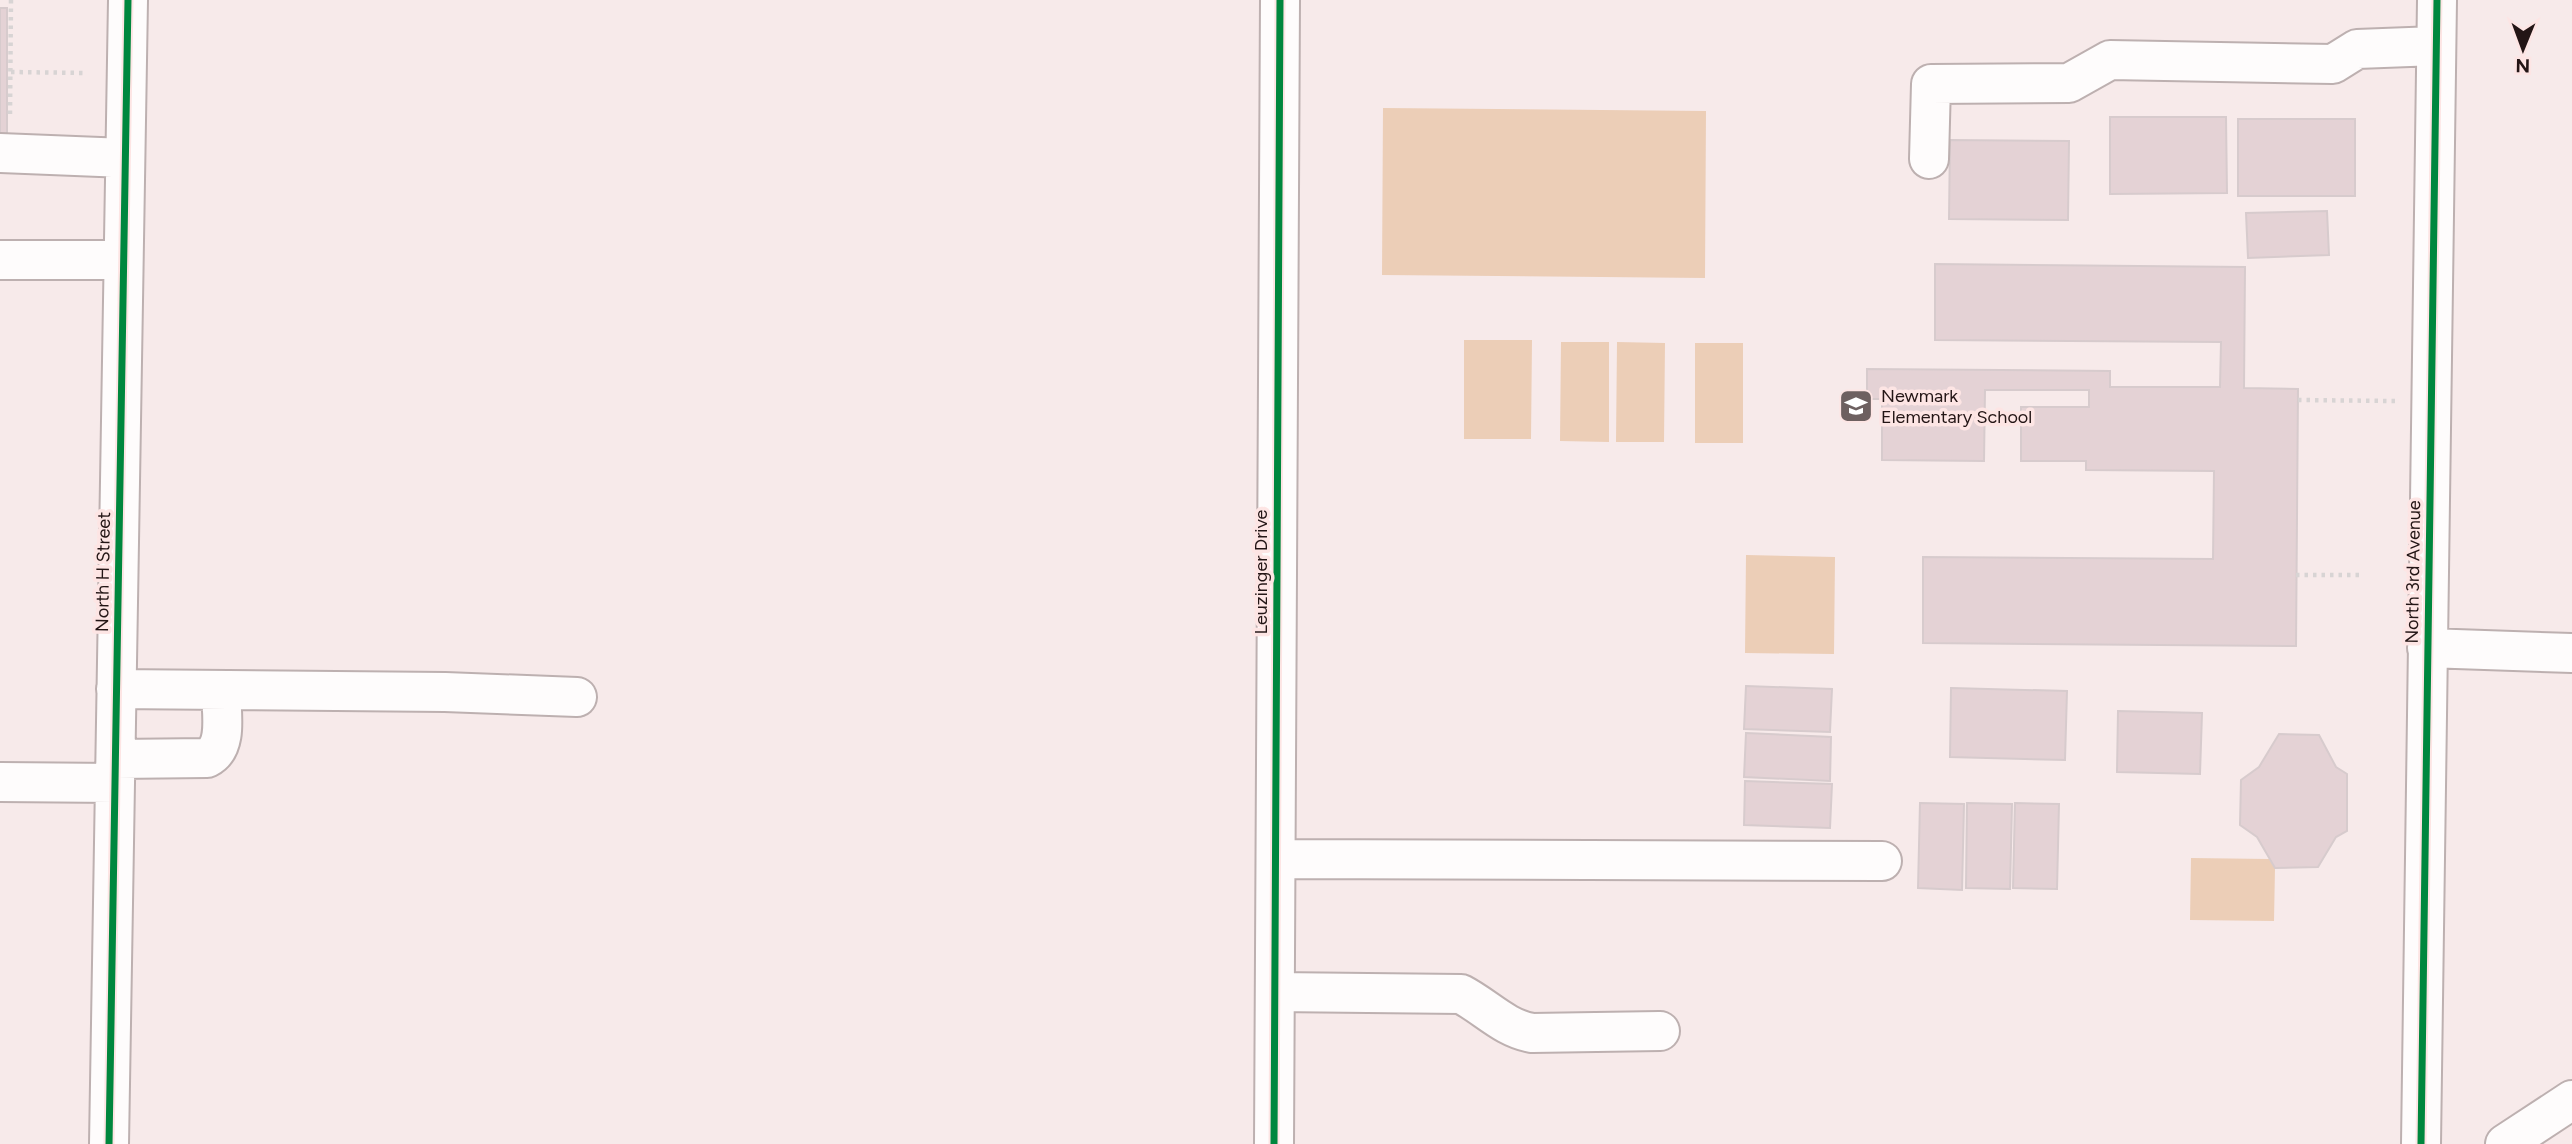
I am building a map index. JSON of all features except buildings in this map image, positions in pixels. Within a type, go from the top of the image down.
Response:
[{"type":"street","name":"North H Street","points":[[109,1144],[128,0]]},
{"type":"street","name":"Leuzinger Drive","points":[[1274,1144],[1280,0]]},
{"type":"street","name":"North 3rd Avenue","points":[[2421,1144],[2437,0]]},
{"type":"street","points":[[1929,159],[1931,84],[2070,83],[2110,60],[2333,64],[2357,49],[2436,46]]},
{"type":"street","points":[[5,154],[125,158]]},
{"type":"street","points":[[0,260],[123,260]]},
{"type":"street","points":[[2427,648],[2572,653]]},
{"type":"street","points":[[116,689],[445,692],[576,697]]},
{"type":"street","points":[[0,782],[115,771],[207,758],[219,748],[221,690]]},
{"type":"street","points":[[1276,859],[1882,861]]},
{"type":"street","points":[[1275,992],[1452,993],[1480,1003],[1502,1022],[1524,1032],[1660,1031]]},
{"type":"street","points":[[2505,1144],[2572,1100]]},
{"type":"path","points":[[5,154],[11,0]]},
{"type":"path","points":[[10,72],[87,73]]},
{"type":"path","points":[[2298,400],[2360,401]]},
{"type":"path","points":[[2296,575],[2359,575]]},
{"type":"shaded area","points":[[1383,108],[1706,111],[1705,278],[1382,275]]},
{"type":"shaded area","points":[[1464,340],[1532,340],[1531,439],[1464,439]]},
{"type":"shaded area","points":[[1561,342],[1609,342],[1609,442],[1560,441]]},
{"type":"shaded area","points":[[1617,342],[1665,343],[1664,442],[1616,442]]},
{"type":"shaded area","points":[[1695,343],[1743,343],[1743,443],[1695,443]]},
{"type":"shaded area","points":[[1746,555],[1835,557],[1834,654],[1745,653]]},
{"type":"shaded area","points":[[2191,858],[2269,859],[2275,868],[2274,921],[2190,920]]},
{"type":"cycle path","points":[[109,1144],[128,0]]},
{"type":"cycle path","points":[[1274,1144],[1280,0]]},
{"type":"cycle path","points":[[2421,1144],[2437,0]]},
{"type":"place","name":"Newmark Elementary School","points":[[1856,406]]}]
